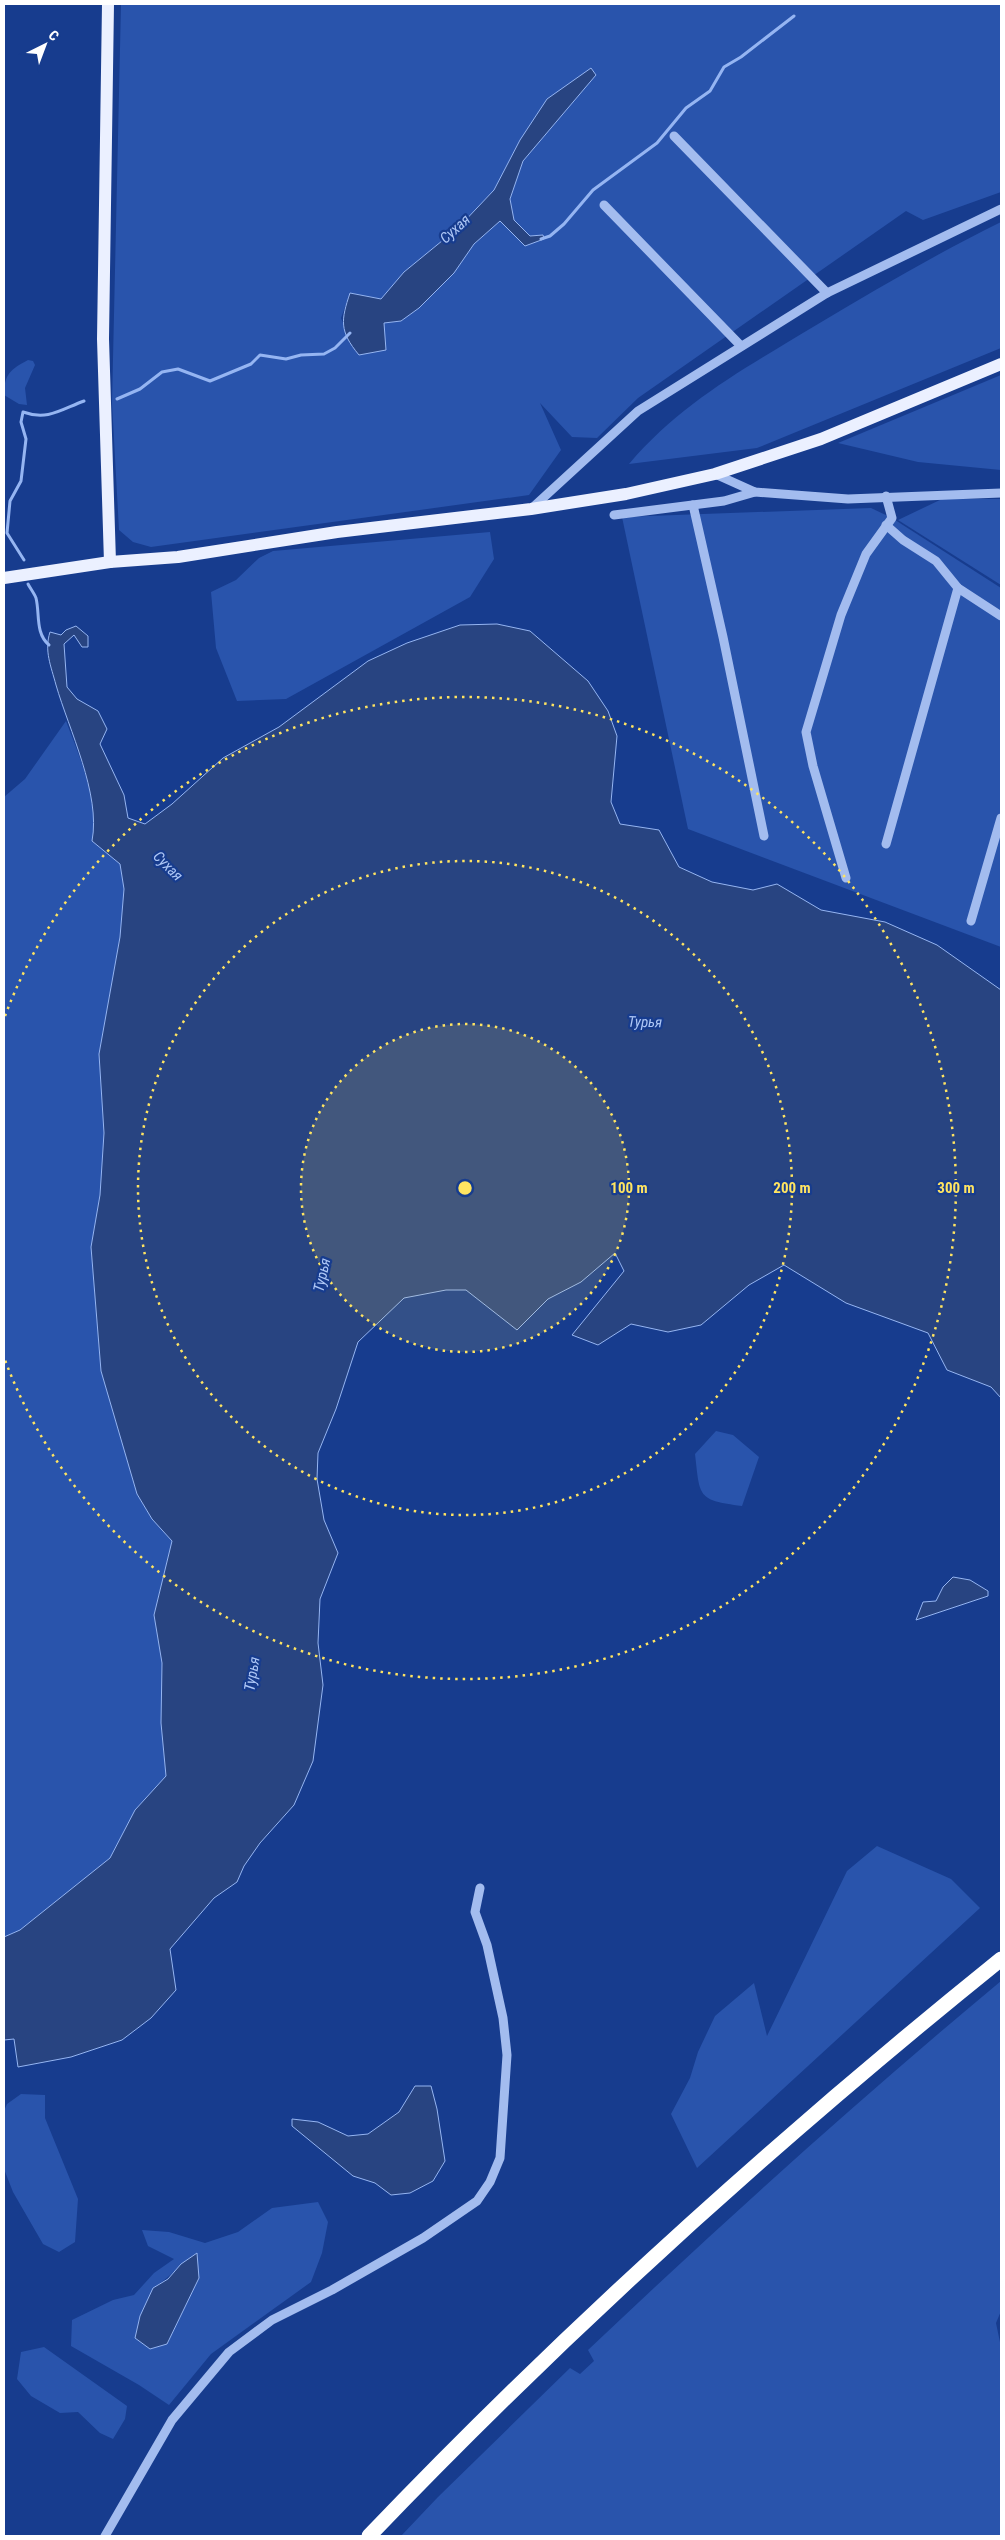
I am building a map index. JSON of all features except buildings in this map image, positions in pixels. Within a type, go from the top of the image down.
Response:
[{"type":"highway","points":[[369,2536],[471,2431],[596,2311],[875,2061],[1001,1959]]},
{"type":"main road","points":[[108,4],[103,339],[110,562]]},
{"type":"main road","points":[[4,578],[110,562],[178,557],[337,532],[531,509],[626,494],[715,474],[822,439],[1001,364]]},
{"type":"street","points":[[674,136],[827,293]]},
{"type":"street","points":[[604,205],[741,346]]},
{"type":"street","points":[[531,509],[638,410],[827,293],[1001,209]]},
{"type":"street","points":[[715,474],[755,492]]},
{"type":"street","points":[[614,515],[724,501],[755,492],[848,498],[1001,493]]},
{"type":"street","points":[[846,878],[806,732],[841,615],[866,554],[892,518],[886,496]]},
{"type":"street","points":[[693,504],[724,637],[764,836]]},
{"type":"street","points":[[886,525],[903,540],[936,561],[958,588],[1001,616]]},
{"type":"street","points":[[886,844],[958,588]]},
{"type":"street","points":[[971,922],[1001,818]]},
{"type":"street","points":[[105,2536],[172,2420],[229,2352],[272,2320],[332,2290],[423,2238],[477,2201],[490,2182],[500,2158],[508,2055],[503,2018],[489,1954],[475,1912],[480,1888]]},
{"type":"shaded area","points":[[121,4],[1001,4],[1001,192],[923,220],[906,211],[638,398],[597,438],[572,437],[540,403],[561,450],[529,495],[151,547],[133,542],[119,530],[112,403]],"holes":[[[591,68],[596,75],[523,161],[510,199],[514,220],[530,236],[543,235],[525,246],[500,221],[474,244],[454,273],[419,308],[401,321],[384,323],[351,344],[341,318],[350,293],[381,299],[404,272],[459,227],[494,190],[520,140]]]},
{"type":"shaded area","points":[[1001,222],[1001,348],[757,448],[629,464],[670,422],[738,372],[883,286]]},
{"type":"shaded area","points":[[28,360],[33,361],[35,365],[25,388],[27,405],[19,404],[4,395],[4,388],[7,377],[13,369]]},
{"type":"shaded area","points":[[1001,375],[1001,470],[918,462],[838,443]]},
{"type":"shaded area","points":[[942,499],[1001,499],[1001,585],[898,520]]},
{"type":"shaded area","points":[[871,508],[892,518],[1001,588],[1001,947],[688,829],[622,517]]},
{"type":"shaded area","points":[[490,532],[494,559],[470,597],[286,699],[237,701],[216,648],[211,592],[236,580],[259,558],[273,551]]},
{"type":"shaded area","points":[[66,721],[91,795],[93,811],[92,841],[120,864],[124,889],[120,937],[99,1054],[104,1133],[100,1195],[91,1247],[101,1371],[137,1494],[152,1519],[172,1541],[154,1615],[162,1663],[161,1723],[166,1776],[135,1810],[110,1858],[20,1930],[4,1937],[4,797],[25,779]]},
{"type":"shaded area","points":[[716,1431],[733,1435],[759,1457],[742,1506],[727,1504],[709,1498],[700,1488],[695,1454]]},
{"type":"shaded area","points":[[877,1846],[951,1879],[980,1908],[697,2168],[671,2114],[690,2078],[698,2052],[715,2016],[754,1983],[767,2036],[847,1871]]},
{"type":"shaded area","points":[[1001,1981],[1001,2311],[996,2323],[1001,2347],[1001,2536],[401,2536],[438,2497],[570,2368],[580,2374],[594,2361],[588,2350],[689,2255],[843,2116]]},
{"type":"shaded area","points":[[21,2094],[45,2095],[45,2118],[78,2199],[75,2242],[59,2252],[43,2244],[13,2192],[4,2169],[4,2111],[7,2104]]},
{"type":"shaded area","points":[[318,2202],[328,2222],[322,2253],[311,2282],[211,2354],[169,2405],[139,2385],[71,2346],[72,2320],[113,2300],[134,2295],[154,2273],[174,2259],[148,2246],[142,2230],[169,2232],[205,2243],[238,2232],[272,2208]],"holes":[[[197,2254],[199,2278],[167,2344],[150,2349],[153,2288]]]},
{"type":"shaded area","points":[[44,2347],[127,2406],[125,2419],[113,2439],[100,2433],[78,2412],[60,2413],[31,2396],[17,2379],[21,2352]]},
{"type":"water","points":[[591,68],[596,75],[523,161],[510,199],[514,220],[530,236],[543,235],[544,239],[525,246],[500,221],[474,244],[454,273],[419,308],[401,321],[384,323],[386,350],[359,355],[345,332],[344,318],[350,293],[381,299],[404,272],[459,227],[494,190],[520,140],[547,99]]},
{"type":"water","name":"Турья","points":[[497,624],[530,631],[588,681],[608,711],[617,736],[611,802],[620,824],[659,830],[679,867],[712,882],[753,890],[777,884],[821,910],[885,922],[937,945],[1001,990],[1001,1398],[991,1387],[947,1370],[928,1333],[846,1303],[784,1265],[749,1285],[701,1325],[668,1332],[631,1324],[598,1345],[572,1335],[624,1271],[615,1253],[581,1282],[548,1299],[517,1330],[466,1290],[446,1290],[404,1298],[358,1342],[336,1409],[318,1453],[317,1479],[324,1520],[338,1553],[320,1599],[318,1643],[323,1685],[313,1761],[294,1805],[260,1843],[244,1866],[237,1882],[214,1898],[170,1949],[176,1990],[151,2018],[122,2040],[71,2057],[18,2067],[14,2039],[4,2040],[4,1937],[20,1930],[110,1858],[135,1810],[166,1776],[161,1723],[162,1663],[154,1615],[172,1541],[152,1519],[137,1494],[101,1371],[91,1247],[100,1195],[104,1133],[99,1054],[120,937],[124,889],[120,864],[92,841],[94,823],[88,783],[50,665],[48,639],[50,632],[61,635],[66,630],[76,626],[88,636],[88,647],[82,647],[74,635],[64,644],[67,687],[77,699],[98,711],[107,729],[100,744],[124,795],[128,818],[145,824],[172,804],[223,758],[279,727],[368,661],[407,643],[460,625]]},
{"type":"water","points":[[953,1577],[970,1580],[988,1591],[988,1596],[916,1620],[923,1602],[936,1601],[943,1587]]},
{"type":"water","points":[[415,2086],[431,2086],[437,2109],[445,2161],[433,2181],[410,2193],[391,2195],[375,2183],[353,2176],[292,2126],[292,2119],[318,2122],[348,2136],[368,2134],[399,2112]]},
{"type":"water","points":[[197,2253],[199,2278],[167,2344],[150,2349],[135,2338],[140,2316],[153,2288],[168,2279],[181,2264]]},
{"type":"waterway","name":"Сухая","points":[[541,239],[550,236],[564,224],[593,190],[657,143],[686,108],[710,91],[724,67],[741,57],[794,16]]},
{"type":"waterway","name":"Сухая","points":[[117,399],[140,389],[162,372],[178,369],[210,381],[251,364],[260,355],[286,359],[301,355],[324,354],[335,348],[350,333]]},
{"type":"waterway","name":"Сухая","points":[[24,560],[7,533],[10,501],[21,481],[26,439],[21,422],[23,412],[47,415],[84,401]]},
{"type":"waterway","name":"Сухая","points":[[28,584],[36,598],[42,635],[49,645]]}]
